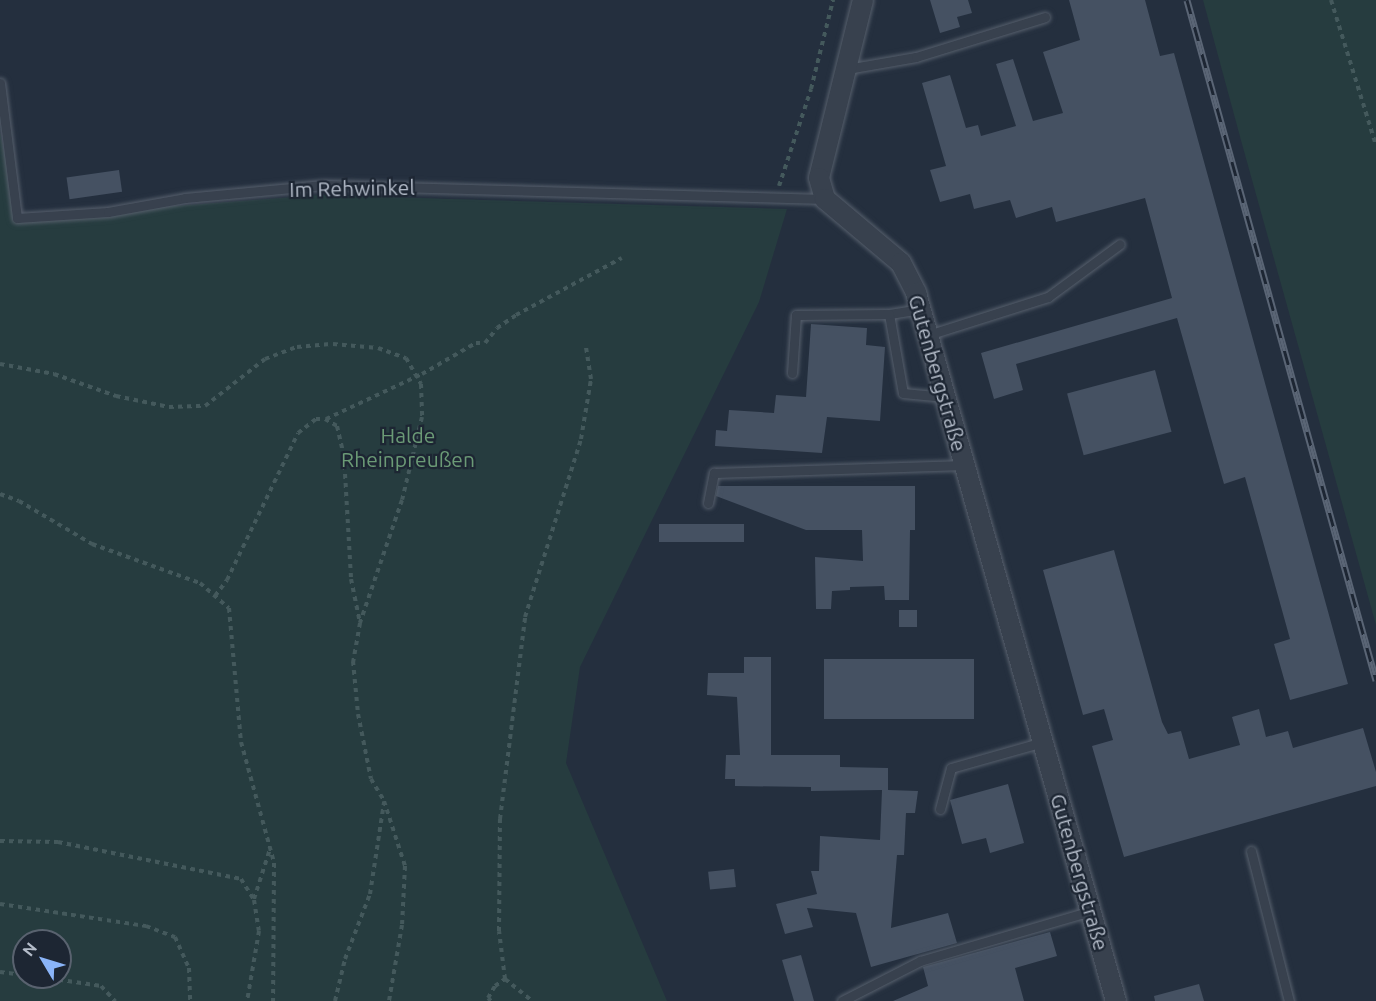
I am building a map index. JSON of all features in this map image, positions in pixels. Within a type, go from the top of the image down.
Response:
[{"type":"street","points":[[825,200],[819,178],[863,0]]},
{"type":"street","name":"Gutenbergstraße","points":[[825,200],[879,241],[901,263],[921,309],[1116,1001]]},
{"type":"lane","points":[[847,69],[916,57],[1045,17]]},
{"type":"lane","name":"Im Rehwinkel","points":[[0,83],[17,218],[108,212],[186,198],[323,184],[825,200]]},
{"type":"lane","points":[[928,335],[1048,297],[1120,244]]},
{"type":"lane","points":[[792,373],[796,315],[889,314],[921,309]]},
{"type":"lane","points":[[889,314],[903,393],[945,397]]},
{"type":"lane","points":[[708,502],[714,473],[965,465]]},
{"type":"lane","points":[[940,809],[951,768],[1043,742]]},
{"type":"lane","points":[[1251,851],[1289,1001]]},
{"type":"lane","points":[[842,1001],[920,961],[1090,911]]},
{"type":"path","points":[[775,197],[811,88],[833,0]]},
{"type":"path","points":[[1330,0],[1376,145]]},
{"type":"path","points":[[325,419],[416,376],[476,343],[485,343],[497,328],[516,315],[622,258]]},
{"type":"path","points":[[0,364],[54,374],[117,396],[169,407],[205,406],[265,359],[297,347],[333,344],[378,348],[406,358],[421,384],[422,417],[413,460],[360,623],[353,661],[358,714],[371,779],[384,801],[405,866],[402,925],[389,1001]]},
{"type":"path","points":[[532,1001],[505,979],[499,931],[500,819],[525,617],[581,439],[591,379],[586,346]]},
{"type":"path","points":[[215,596],[227,580],[298,433],[316,418],[325,419],[337,426],[344,456],[351,579],[360,623]]},
{"type":"path","points":[[0,494],[19,501],[92,544],[200,583],[229,608],[241,741],[270,849],[276,930],[273,1001]]},
{"type":"path","points":[[335,1001],[345,959],[370,894],[384,801]]},
{"type":"path","points":[[0,841],[58,842],[241,879],[254,900],[259,931],[247,1001]]},
{"type":"path","points":[[254,900],[270,849]]},
{"type":"path","points":[[0,904],[146,926],[175,937],[189,968],[190,1001]]},
{"type":"path","points":[[491,1001],[488,998],[495,986],[505,979]]},
{"type":"path","points":[[72,982],[101,986],[115,1001]]},
{"type":"green space","points":[[1203,0],[1376,0],[1376,625],[1242,144]]},
{"type":"green space","name":"Halde Rheinpreußen","points":[[0,132],[18,218],[320,195],[787,209],[759,302],[580,667],[566,763],[667,1001],[0,1001]]},
{"type":"building","points":[[930,0],[968,0],[972,13],[957,17],[960,27],[940,33]]},
{"type":"building","points":[[1069,0],[1145,0],[1160,56],[1174,53],[1348,684],[1290,700],[1274,644],[1290,639],[1245,477],[1224,484],[1177,318],[1016,364],[1023,390],[994,399],[981,353],[1172,298],[1145,198],[1056,222],[1052,207],[1016,218],[1010,200],[974,209],[970,194],[940,202],[930,170],[946,166],[922,83],[950,75],[966,128],[978,125],[981,136],[1016,126],[996,64],[1013,59],[1033,121],[1063,113],[1043,52],[1080,40]]},
{"type":"building","points":[[119,170],[122,192],[70,199],[67,177]]},
{"type":"building","points":[[811,324],[867,328],[866,345],[885,347],[880,421],[827,417],[822,453],[715,446],[716,430],[727,431],[729,410],[774,413],[776,395],[806,397]]},
{"type":"building","points":[[1155,370],[1172,432],[1084,455],[1067,394]]},
{"type":"building","points":[[718,486],[915,486],[915,530],[910,530],[909,600],[885,600],[884,586],[850,587],[850,590],[832,591],[831,609],[816,609],[815,557],[863,561],[862,530],[806,530],[716,496]]},
{"type":"building","points":[[659,524],[744,524],[744,542],[659,542]]},
{"type":"building","points":[[1114,550],[1162,722],[1168,734],[1181,731],[1189,759],[1240,745],[1232,717],[1259,709],[1266,737],[1288,731],[1293,748],[1363,728],[1376,772],[1376,786],[1124,857],[1092,746],[1113,740],[1104,709],[1083,715],[1043,570]]},
{"type":"building","points":[[899,610],[917,610],[917,627],[899,627]]},
{"type":"building","points":[[744,657],[771,657],[771,755],[840,755],[840,767],[888,768],[888,790],[918,791],[915,813],[906,813],[904,855],[897,855],[891,928],[948,913],[957,943],[871,967],[856,913],[807,908],[813,927],[785,934],[776,904],[817,894],[811,871],[819,871],[820,836],[880,840],[882,790],[811,791],[811,787],[735,786],[735,779],[725,779],[726,755],[740,755],[737,697],[707,695],[708,673],[744,673]]},
{"type":"building","points":[[824,659],[974,659],[974,719],[824,719]]},
{"type":"building","points":[[1008,784],[1024,843],[990,853],[986,838],[962,844],[950,800]]},
{"type":"building","points":[[734,869],[736,887],[710,890],[708,872]]},
{"type":"building","points":[[1050,932],[1057,956],[1015,968],[1024,1001],[893,1001],[928,986],[923,967]]},
{"type":"building","points":[[801,955],[814,1001],[794,1001],[782,960]]},
{"type":"building","points":[[1199,984],[1204,1001],[1155,1001],[1154,996]]},
{"type":"railway","points":[[1187,0],[1376,680]]}]
